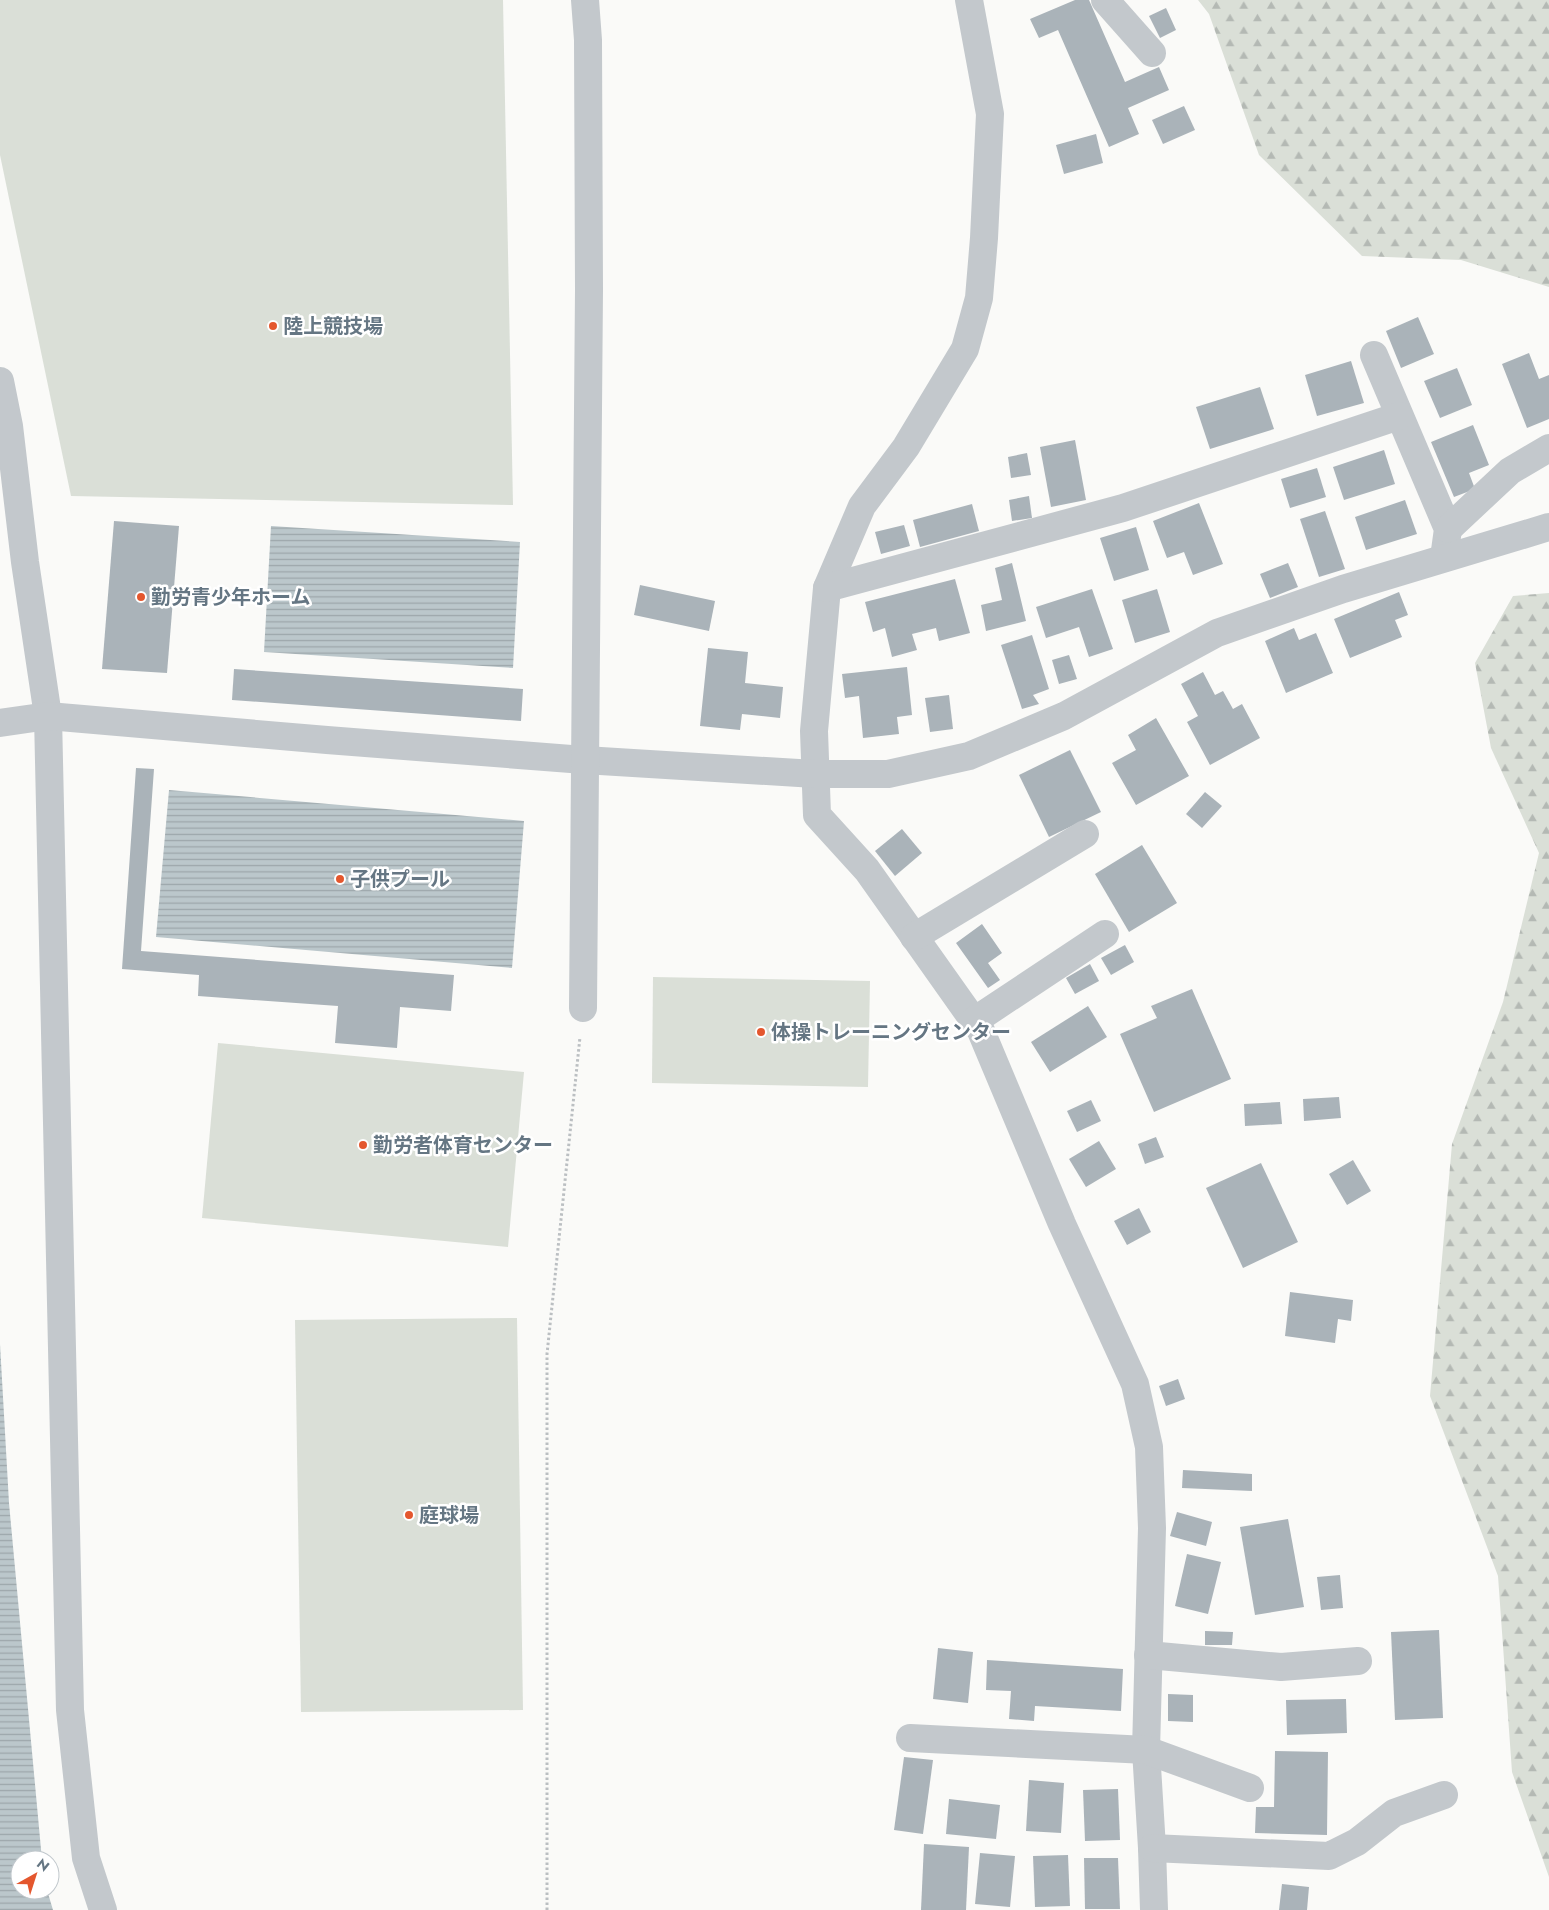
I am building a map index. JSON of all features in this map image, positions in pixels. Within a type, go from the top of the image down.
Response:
[{"type":"street","points":[[583,1008],[589,290],[588,40],[585,0]]},
{"type":"street","points":[[970,0],[990,114],[979,298],[965,348],[906,447],[862,506],[827,588],[814,731],[817,815],[867,870],[981,1031],[1062,1224],[1135,1384],[1150,1447],[1152,1528],[1146,1750],[1154,1910]]},
{"type":"street","points":[[1105,0],[1152,53]]},
{"type":"street","points":[[1374,356],[1448,529],[1444,558]]},
{"type":"street","points":[[0,381],[9,426],[24,562],[48,716],[70,1710],[86,1858],[103,1910]]},
{"type":"street","points":[[827,588],[1123,508],[1400,416]]},
{"type":"street","points":[[1448,529],[1510,471],[1549,448]]},
{"type":"street","points":[[0,723],[48,716],[584,760],[815,774],[888,774],[968,756],[1064,716],[1217,633],[1343,589],[1549,527]]},
{"type":"street","points":[[914,937],[1085,834]]},
{"type":"street","points":[[974,1020],[1105,934]]},
{"type":"street","points":[[1148,1655],[1281,1667],[1358,1661]]},
{"type":"street","points":[[910,1738],[1146,1750],[1250,1788]]},
{"type":"street","points":[[1152,1848],[1329,1856],[1357,1842],[1394,1813],[1444,1795]]},
{"type":"path","points":[[547,1910],[547,1354],[583,1008]]},
{"type":"green space","name":"陸上競技場","points":[[0,0],[503,0],[513,505],[71,496],[0,155]]},
{"type":"green space","points":[[1198,0],[1549,0],[1549,287],[1461,260],[1362,256],[1259,155],[1209,14]]},
{"type":"green space","points":[[1549,593],[1549,1877],[1512,1772],[1498,1576],[1430,1396],[1452,1144],[1503,1002],[1539,853],[1491,748],[1475,663],[1513,596]]},
{"type":"green space","name":"体操トレーニングセンター","points":[[653,977],[870,981],[868,1087],[652,1083]]},
{"type":"green space","name":"勤労者体育センター","points":[[218,1043],[524,1072],[508,1247],[202,1218]]},
{"type":"green space","name":"庭球場","points":[[517,1318],[523,1710],[301,1712],[295,1320]]},
{"type":"shaded area","points":[[271,526],[520,542],[513,668],[264,652]]},
{"type":"shaded area","name":"子供プール","points":[[169,790],[524,821],[512,968],[156,937]]},
{"type":"shaded area","points":[[0,1344],[9,1503],[41,1850],[10,1850],[10,1900],[50,1900],[53,1910],[0,1910]]},
{"type":"building","points":[[1075,0],[1089,0],[1125,82],[1159,67],[1169,90],[1128,108],[1139,134],[1109,147],[1058,30],[1039,38],[1030,19]]},
{"type":"building","points":[[1166,8],[1176,30],[1160,38],[1149,16]]},
{"type":"building","points":[[1184,106],[1195,130],[1163,144],[1152,120]]},
{"type":"building","points":[[1096,134],[1103,163],[1064,174],[1056,145]]},
{"type":"building","points":[[1418,317],[1434,354],[1401,368],[1386,331]]},
{"type":"building","points":[[1529,353],[1539,379],[1549,375],[1549,419],[1527,428],[1502,364]]},
{"type":"building","points":[[1351,361],[1364,403],[1317,416],[1305,375]]},
{"type":"building","points":[[1457,368],[1472,405],[1440,418],[1424,381]]},
{"type":"building","points":[[1260,387],[1274,429],[1210,449],[1196,407]]},
{"type":"building","points":[[1473,425],[1489,465],[1469,473],[1475,489],[1454,497],[1431,442]]},
{"type":"building","points":[[1075,440],[1086,500],[1051,507],[1040,447]]},
{"type":"building","points":[[1384,450],[1395,484],[1344,500],[1333,467]]},
{"type":"building","points":[[1027,453],[1031,475],[1011,478],[1008,457]]},
{"type":"building","points":[[1317,468],[1326,497],[1290,508],[1281,479]]},
{"type":"building","points":[[1029,496],[1032,518],[1012,521],[1009,500]]},
{"type":"building","points":[[1405,500],[1417,534],[1366,550],[1355,517]]},
{"type":"building","points":[[1199,503],[1223,564],[1193,575],[1184,552],[1167,558],[1153,521]]},
{"type":"building","points":[[972,504],[979,531],[920,547],[913,520]]},
{"type":"building","points":[[1325,511],[1345,569],[1319,577],[1300,519]]},
{"type":"building","name":"勤労青少年ホーム","points":[[114,521],[179,526],[167,673],[102,669]]},
{"type":"building","points":[[904,525],[910,546],[881,554],[875,532]]},
{"type":"building","points":[[1136,527],[1149,570],[1114,581],[1100,538]]},
{"type":"building","points":[[1012,563],[1026,621],[986,631],[981,605],[1002,600],[995,568]]},
{"type":"building","points":[[1288,563],[1298,587],[1270,598],[1260,574]]},
{"type":"building","points":[[955,579],[970,633],[939,641],[936,628],[912,634],[917,650],[892,657],[885,628],[873,632],[865,602]]},
{"type":"building","points":[[640,585],[715,601],[709,631],[634,615]]},
{"type":"building","points":[[1092,589],[1113,649],[1089,657],[1079,627],[1046,638],[1036,607]]},
{"type":"building","points":[[1157,589],[1170,632],[1135,643],[1122,600]]},
{"type":"building","points":[[1399,592],[1408,615],[1395,620],[1402,637],[1350,658],[1334,619]]},
{"type":"building","points":[[1294,628],[1299,640],[1316,633],[1333,673],[1286,693],[1265,641]]},
{"type":"building","points":[[1032,635],[1049,689],[1033,695],[1039,704],[1022,709],[1001,645]]},
{"type":"building","points":[[708,648],[748,652],[745,683],[783,687],[780,718],[742,714],[740,730],[700,726]]},
{"type":"building","points":[[1069,655],[1077,679],[1059,684],[1052,660]]},
{"type":"building","points":[[907,667],[912,715],[897,717],[899,734],[863,738],[859,696],[845,698],[842,674]]},
{"type":"building","points":[[234,669],[523,689],[521,721],[232,700]]},
{"type":"building","points":[[1203,672],[1215,695],[1223,691],[1233,709],[1242,704],[1260,738],[1210,765],[1187,722],[1198,716],[1181,684]]},
{"type":"building","points":[[949,695],[953,729],[930,732],[925,698]]},
{"type":"building","points":[[1156,718],[1189,776],[1136,805],[1112,763],[1136,750],[1128,735]]},
{"type":"building","points":[[1070,750],[1101,812],[1049,837],[1019,775]]},
{"type":"building","points":[[136,768],[154,769],[141,951],[454,975],[451,1011],[400,1007],[397,1048],[335,1043],[338,1006],[198,996],[199,975],[122,969]]},
{"type":"building","points":[[1205,792],[1222,806],[1202,828],[1186,814]]},
{"type":"building","points":[[902,829],[922,853],[895,876],[875,851]]},
{"type":"building","points":[[1142,845],[1177,903],[1129,932],[1095,874]]},
{"type":"building","points":[[982,924],[1002,953],[988,963],[1000,980],[988,988],[956,943]]},
{"type":"building","points":[[1125,945],[1134,962],[1111,975],[1101,958]]},
{"type":"building","points":[[1090,964],[1099,981],[1075,994],[1066,978]]},
{"type":"building","points":[[1192,989],[1231,1079],[1154,1112],[1120,1034],[1157,1018],[1151,1006]]},
{"type":"building","points":[[1088,1006],[1107,1037],[1050,1072],[1031,1042]]},
{"type":"building","points":[[1339,1097],[1341,1118],[1304,1121],[1303,1099]]},
{"type":"building","points":[[1091,1100],[1101,1121],[1077,1132],[1067,1111]]},
{"type":"building","points":[[1280,1102],[1282,1124],[1245,1126],[1244,1104]]},
{"type":"building","points":[[1156,1137],[1164,1157],[1145,1164],[1138,1144]]},
{"type":"building","points":[[1099,1141],[1116,1169],[1086,1187],[1069,1159]]},
{"type":"building","points":[[1353,1160],[1371,1191],[1347,1205],[1329,1174]]},
{"type":"building","points":[[1261,1163],[1298,1242],[1243,1268],[1206,1188]]},
{"type":"building","points":[[1139,1208],[1151,1232],[1127,1245],[1114,1221]]},
{"type":"building","points":[[1290,1292],[1353,1300],[1351,1321],[1338,1319],[1335,1343],[1285,1336]]},
{"type":"building","points":[[1178,1379],[1185,1399],[1166,1406],[1159,1386]]},
{"type":"building","points":[[1183,1470],[1252,1474],[1252,1491],[1182,1488]]},
{"type":"building","points":[[1177,1512],[1212,1522],[1206,1546],[1170,1536]]},
{"type":"building","points":[[1288,1519],[1304,1607],[1255,1615],[1240,1527]]},
{"type":"building","points":[[1187,1554],[1221,1562],[1208,1614],[1175,1606]]},
{"type":"building","points":[[1340,1575],[1343,1608],[1321,1610],[1317,1577]]},
{"type":"building","points":[[1439,1630],[1443,1718],[1395,1720],[1391,1632]]},
{"type":"building","points":[[1205,1631],[1233,1632],[1232,1645],[1205,1645]]},
{"type":"building","points":[[938,1648],[973,1652],[968,1703],[933,1699]]},
{"type":"building","points":[[987,1660],[1123,1669],[1121,1711],[1035,1706],[1034,1721],[1009,1719],[1011,1691],[986,1690]]},
{"type":"building","points":[[1168,1694],[1193,1695],[1193,1722],[1168,1721]]},
{"type":"building","points":[[1346,1699],[1347,1733],[1287,1735],[1286,1700]]},
{"type":"building","points":[[1275,1751],[1328,1752],[1327,1835],[1255,1833],[1256,1807],[1274,1807]]},
{"type":"building","points":[[904,1757],[933,1760],[923,1834],[894,1830]]},
{"type":"building","points":[[1029,1780],[1064,1783],[1061,1833],[1026,1831]]},
{"type":"building","points":[[1118,1789],[1120,1840],[1085,1841],[1083,1790]]},
{"type":"building","points":[[949,1799],[1000,1805],[996,1839],[946,1834]]},
{"type":"building","points":[[924,1844],[969,1847],[966,1910],[921,1910]]},
{"type":"building","points":[[980,1853],[1015,1856],[1010,1907],[975,1904]]},
{"type":"building","points":[[1068,1855],[1070,1906],[1035,1907],[1033,1856]]},
{"type":"building","points":[[1084,1858],[1118,1858],[1120,1909],[1085,1909]]},
{"type":"building","points":[[1282,1884],[1309,1887],[1307,1910],[1279,1910]]},
{"type":"place","name":"陸上競技場","points":[[273,326]]},
{"type":"place","name":"勤労青少年ホーム","points":[[141,597]]},
{"type":"place","name":"子供プール","points":[[340,879]]},
{"type":"place","name":"体操トレーニングセンター","points":[[761,1032]]},
{"type":"place","name":"勤労者体育センター","points":[[363,1145]]},
{"type":"place","name":"庭球場","points":[[409,1515]]}]
